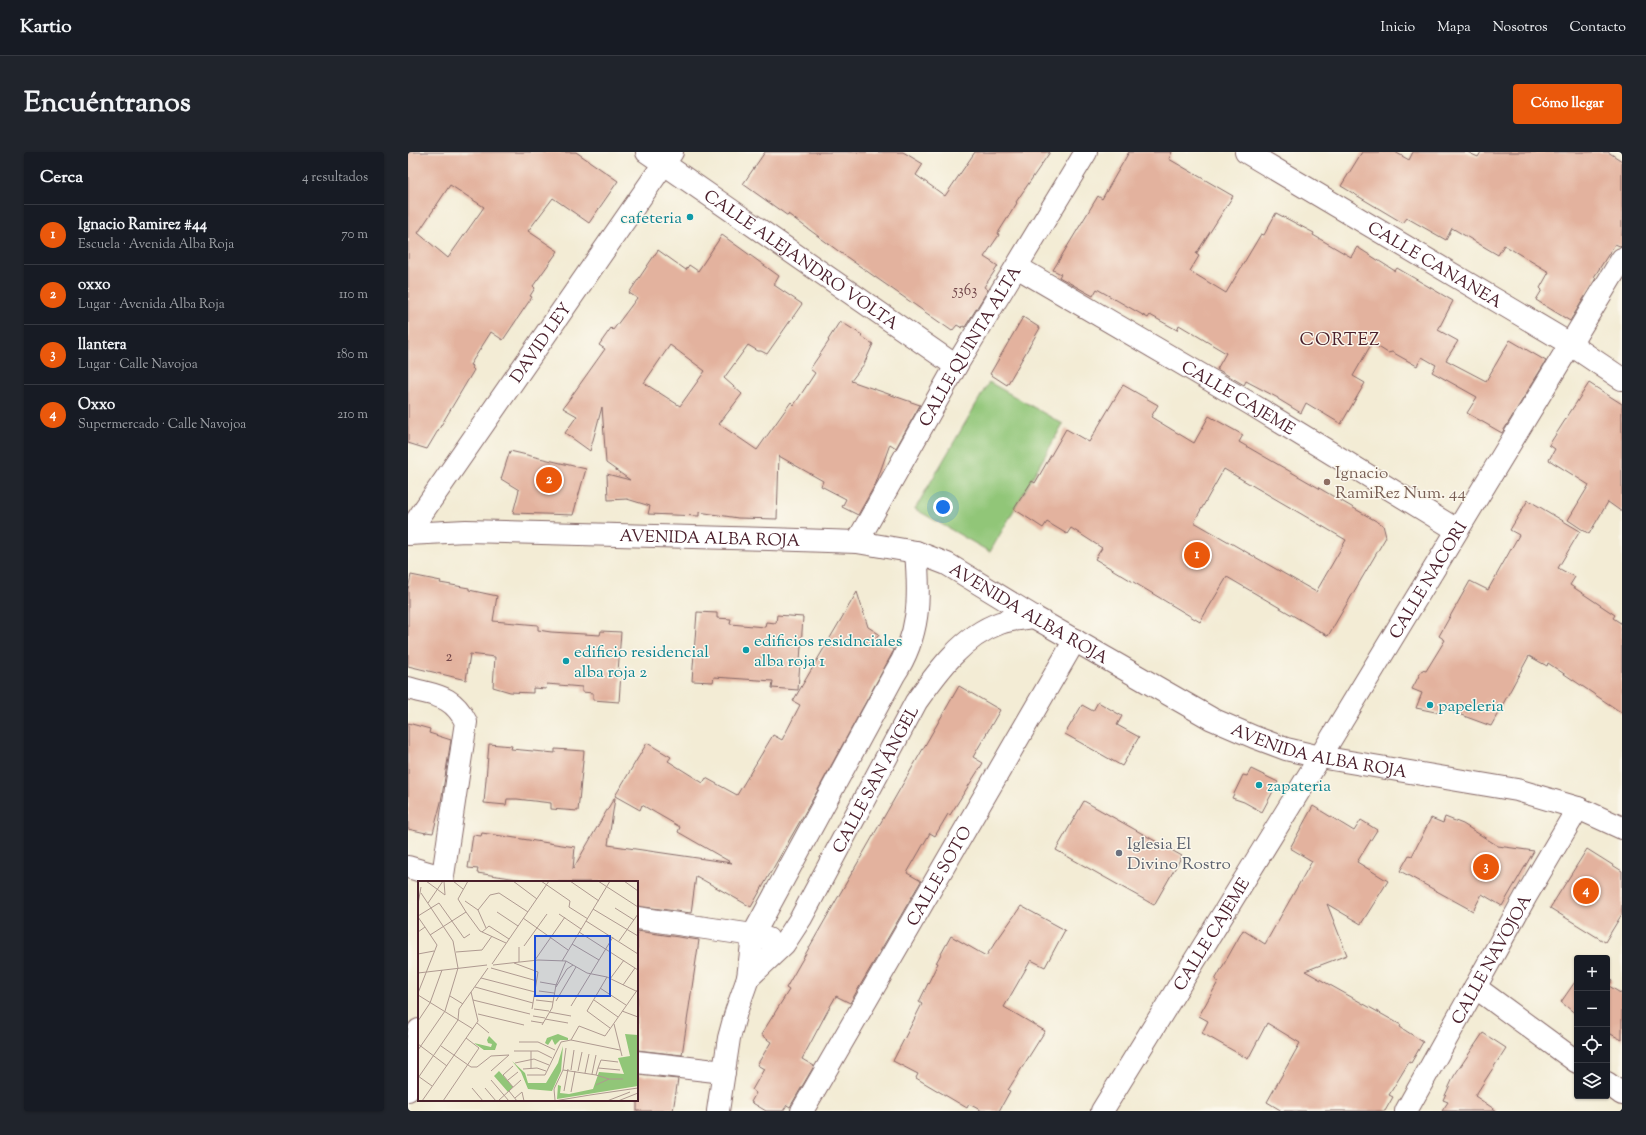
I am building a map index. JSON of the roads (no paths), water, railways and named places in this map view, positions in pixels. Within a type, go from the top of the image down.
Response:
[{"type":"street","name":"CALLE QUINTA ALTA","points":[[857,542],[956,366],[1086,152]]},
{"type":"street","name":"CALLE CANANEA","points":[[1246,152],[1570,344],[1622,379]]},
{"type":"street","name":"CALLE ALEJANDRO VOLTA","points":[[661,156],[956,366]]},
{"type":"street","name":"DAVID LEY","points":[[408,534],[661,156]]},
{"type":"street","name":"CALLE NACORI","points":[[1320,757],[1622,259]]},
{"type":"street","name":"CALLE CAJEME","points":[[1017,267],[1251,404],[1457,530]]},
{"type":"street","name":"AVENIDA ALBA ROJA","points":[[408,534],[466,531],[857,542],[916,552],[947,564],[1034,617],[1212,719],[1280,746],[1320,757],[1517,790],[1578,808],[1622,828]]},
{"type":"street","name":"CALLE SAN ÁNGEL","points":[[718,1111],[729,1038],[748,978],[753,935],[894,675],[905,658],[918,613],[919,583],[916,552]]},
{"type":"street","name":"CALLE SAN ÁNGEL","points":[[748,978],[784,944],[801,918],[916,702],[934,676],[957,651],[978,634],[1001,622],[1034,617]]},
{"type":"street","name":"CALLE SOTO","points":[[802,1111],[1075,640]]},
{"type":"street","points":[[408,688],[449,700],[459,709],[466,722],[442,879],[408,867]]},
{"type":"street","name":"CALLE CAJEME","points":[[1102,1111],[1320,757]]},
{"type":"street","name":"CALLE NAVOJOA","points":[[1406,1111],[1526,896],[1578,808]]},
{"type":"street","points":[[638,918],[753,935],[784,944]]},
{"type":"street","points":[[1475,987],[1574,1060]]},
{"type":"street","points":[[408,1090],[412,1050],[418,1033]]},
{"type":"street","points":[[638,1062],[724,1072]]},
{"type":"street","points":[[1610,1086],[1622,1094]]},
{"type":"place","name":"cafeteria","points":[[690,217]]},
{"type":"place","name":"oxxo","points":[[549,480]]},
{"type":"place","name":"Ignacio RamiRez Num. 44","points":[[1327,482]]},
{"type":"place","name":"Ignacio Ramirez #44","points":[[1197,555]]},
{"type":"place","name":"edificios residnciales alba roja 1","points":[[746,650]]},
{"type":"place","name":"edificio residencial alba roja 2","points":[[566,661]]},
{"type":"place","name":"papeleria","points":[[1430,705]]},
{"type":"place","name":"zapateria","points":[[1259,785]]},
{"type":"place","name":"Iglesia El Divino Rostro","points":[[1119,853]]},
{"type":"place","name":"llantera","points":[[1486,867]]},
{"type":"place","name":"Oxxo","points":[[1586,891]]},
{"type":"district","name":"CORTEZ","points":[[1340,339]]}]
